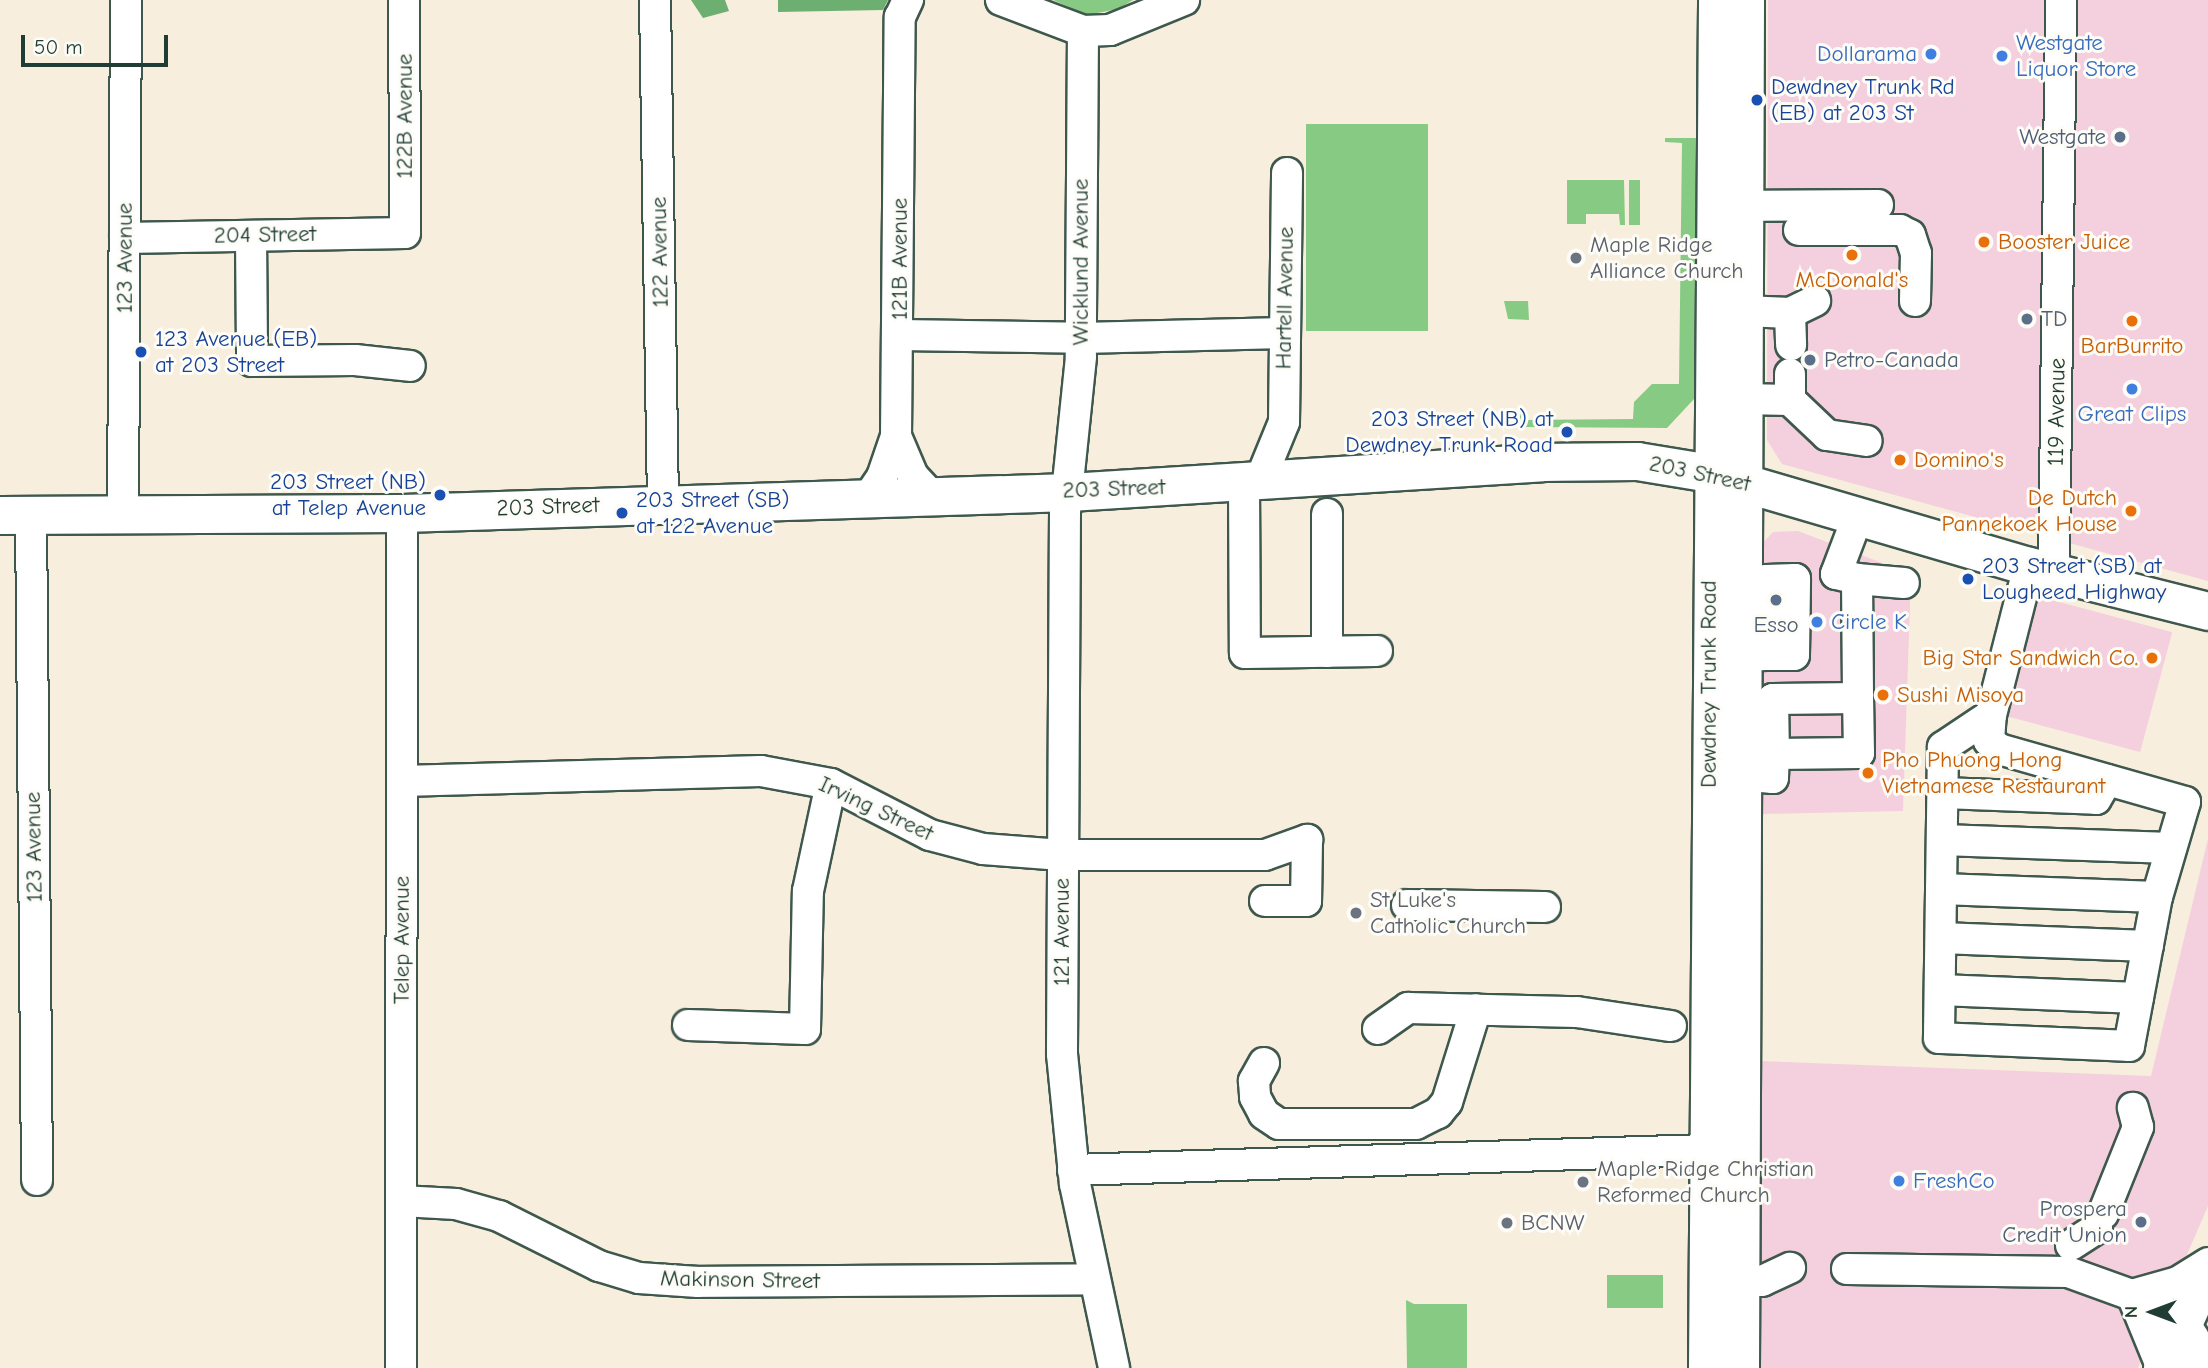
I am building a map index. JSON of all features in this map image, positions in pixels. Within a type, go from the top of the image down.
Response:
[{"type":"highway","points":[[2162,1368],[2208,1269]]},
{"type":"highway","points":[[2202,1368],[2208,1355]]},
{"type":"main road","name":"Dewdney Trunk Road","points":[[1717,0],[1730,205],[1744,311],[1742,399],[1726,477],[1767,580],[1753,656],[1739,775],[1741,1368]]},
{"type":"main road","name":"Dewdney Trunk Road","points":[[1707,1368],[1708,831],[1726,477],[1730,205],[1745,0]]},
{"type":"main road","name":"203 Street","points":[[15,515],[402,513],[870,495],[1069,492],[1313,480],[1609,460],[1668,463],[1726,477],[2042,570],[2208,611]]},
{"type":"street","name":"123 Avenue","points":[[123,516],[127,0]]},
{"type":"street","name":"122B Avenue","points":[[404,0],[405,233]]},
{"type":"street","name":"122 Avenue","points":[[655,0],[663,503]]},
{"type":"street","points":[[1001,0],[1083,31],[1110,30],[1184,0]]},
{"type":"street","name":"119 Avenue","points":[[1992,715],[2042,570],[2071,195],[2062,0]]},
{"type":"street","name":"121B Avenue","points":[[870,495],[882,477],[896,436],[900,335],[904,8]]},
{"type":"street","name":"Wicklund Avenue","points":[[1069,492],[1081,338],[1083,31]]},
{"type":"street","name":"Hartell Avenue","points":[[1287,173],[1284,422],[1313,480]]},
{"type":"street","points":[[1730,205],[1878,205]]},
{"type":"street","points":[[1799,230],[1900,230],[1910,235],[1916,253],[1915,301]]},
{"type":"street","name":"204 Street","points":[[125,238],[405,233]]},
{"type":"street","points":[[251,236],[252,361],[355,360],[410,366]]},
{"type":"street","points":[[1744,311],[1803,307],[1790,373],[1827,435],[1867,441]]},
{"type":"street","points":[[900,335],[1081,338],[1284,333]]},
{"type":"street","points":[[1742,399],[1790,373]]},
{"type":"street","name":"Hartell Avenue","points":[[1251,483],[1284,422]]},
{"type":"street","points":[[896,436],[913,476],[930,494]]},
{"type":"street","points":[[1251,483],[1245,653],[1377,651]]},
{"type":"street","name":"121 Avenue","points":[[1069,492],[1062,855],[1062,1054],[1073,1170],[1114,1368]]},
{"type":"street","name":"Telep Avenue","points":[[401,1368],[402,513]]},
{"type":"street","points":[[1327,514],[1327,652]]},
{"type":"street","name":"123 Avenue","points":[[15,515],[37,1180]]},
{"type":"street","points":[[1774,754],[1859,753],[1858,698],[1846,576],[1858,516]]},
{"type":"street","points":[[1753,656],[1794,655],[1767,580],[1846,576],[1904,583]]},
{"type":"street","points":[[1739,775],[1773,778],[1773,699],[1858,698]]},
{"type":"street","points":[[1992,715],[1989,741],[1999,749],[2185,802],[2157,897],[2129,1046],[1939,1038],[1943,747],[1992,715]]},
{"type":"street","name":"Irving Street","points":[[402,781],[761,771],[831,785],[950,842],[996,851],[1062,855],[1265,855],[1307,840],[1306,901],[1265,901]]},
{"type":"street","points":[[1943,793],[2096,799],[2107,779]]},
{"type":"street","points":[[688,1025],[805,1029],[808,891],[831,785]]},
{"type":"street","points":[[1708,831],[1721,865],[1721,975],[1740,994]]},
{"type":"street","points":[[1942,840],[2171,848]]},
{"type":"street","points":[[1941,889],[2157,897]]},
{"type":"street","points":[[1407,905],[1545,907]]},
{"type":"street","points":[[1941,938],[2148,946]]},
{"type":"street","points":[[1940,990],[2138,998]]},
{"type":"street","points":[[1378,1029],[1408,1008],[1577,1012],[1671,1026]]},
{"type":"street","points":[[1264,1063],[1254,1081],[1255,1097],[1264,1114],[1279,1124],[1416,1124],[1437,1113],[1447,1102],[1476,1009]]},
{"type":"street","points":[[1707,1088],[1720,1124],[1721,1265],[1726,1276],[1740,1281],[1767,1280],[1790,1268],[1758,1255],[1740,1236]]},
{"type":"street","points":[[2071,1245],[2100,1221],[2138,1127],[2133,1108]]},
{"type":"street","points":[[1073,1170],[1707,1150]]},
{"type":"street","name":"Makinson Street","points":[[401,1201],[456,1204],[499,1216],[598,1266],[639,1278],[698,1282],[1094,1279]]},
{"type":"street","points":[[2132,1295],[2178,1282],[2208,1263]]},
{"type":"street","points":[[1847,1269],[2068,1272],[2132,1295],[2183,1321],[2193,1334],[2197,1368]]},
{"type":"street","points":[[2132,1295],[2162,1368]]},
{"type":"shaded area","points":[[1768,0],[2208,0],[2208,581],[1782,464],[1767,440]]},
{"type":"shaded area","points":[[1798,531],[1911,574],[1903,811],[1762,814],[1762,544],[1773,532]]},
{"type":"shaded area","points":[[2037,596],[2172,632],[2140,752],[2005,716]]},
{"type":"shaded area","points":[[2208,839],[2208,1206],[2138,1368],[1758,1368],[1759,1061],[2151,1076]]},
{"type":"green space","points":[[691,0],[725,0],[729,11],[703,18]]},
{"type":"green space","points":[[778,0],[888,0],[883,10],[778,12]]},
{"type":"green space","points":[[1053,0],[1133,0],[1118,9],[1087,15]]},
{"type":"green space","points":[[1306,124],[1428,124],[1428,331],[1306,331]]},
{"type":"green space","points":[[1665,138],[1696,138],[1694,399],[1667,428],[1520,427],[1520,411],[1525,420],[1633,419],[1634,402],[1652,384],[1679,384],[1682,143],[1665,142]]},
{"type":"green space","points":[[1567,180],[1624,180],[1625,225],[1620,225],[1619,214],[1586,214],[1586,224],[1567,224]]},
{"type":"green space","points":[[1629,180],[1640,180],[1640,225],[1629,225]]},
{"type":"green space","points":[[1504,301],[1528,301],[1529,320],[1508,319]]},
{"type":"green space","points":[[1607,1275],[1663,1275],[1663,1308],[1607,1308]]},
{"type":"green space","points":[[1406,1300],[1414,1304],[1467,1304],[1467,1368],[1407,1368]]},
{"type":"place","name":"Dollarama","points":[[1931,54]]},
{"type":"place","name":"Westgate Liquor Store","points":[[2002,56]]},
{"type":"place","name":"Dewdney Trunk Rd (EB) at 203 St","points":[[1757,100]]},
{"type":"place","name":"Westgate","points":[[2120,137]]},
{"type":"place","name":"Booster Juice","points":[[1984,242]]},
{"type":"place","name":"McDonald's","points":[[1852,255]]},
{"type":"place","name":"Maple Ridge Alliance Church","points":[[1576,258]]},
{"type":"place","name":"TD","points":[[2027,319]]},
{"type":"place","name":"BarBurrito","points":[[2132,321]]},
{"type":"place","name":"123 Avenue (EB) at 203 Street","points":[[141,352]]},
{"type":"place","name":"Petro-Canada","points":[[1810,360]]},
{"type":"place","name":"Great Clips","points":[[2132,389]]},
{"type":"place","name":"203 Street (NB) at Dewdney Trunk Road","points":[[1567,432]]},
{"type":"place","name":"Domino's","points":[[1900,460]]},
{"type":"place","name":"203 Street (NB) at Telep Avenue","points":[[440,495]]},
{"type":"place","name":"De Dutch Pannekoek House","points":[[2131,511]]},
{"type":"place","name":"203 Street (SB) at 122 Avenue","points":[[622,513]]},
{"type":"place","name":"203 Street (SB) at Lougheed Highway","points":[[1968,579]]},
{"type":"place","name":"Esso","points":[[1776,600]]},
{"type":"place","name":"Circle K","points":[[1817,622]]},
{"type":"place","name":"Big Star Sandwich Co.","points":[[2152,658]]},
{"type":"place","name":"Sushi Misoya","points":[[1883,695]]},
{"type":"place","name":"Pho Phuong Hong Vietnamese Restaurant","points":[[1868,773]]},
{"type":"place","name":"St Luke's Catholic Church","points":[[1356,913]]},
{"type":"place","name":"FreshCo","points":[[1899,1181]]},
{"type":"place","name":"Maple Ridge Christian Reformed Church","points":[[1583,1182]]},
{"type":"place","name":"Prospera Credit Union","points":[[2141,1222]]},
{"type":"place","name":"BCNW","points":[[1507,1223]]}]
